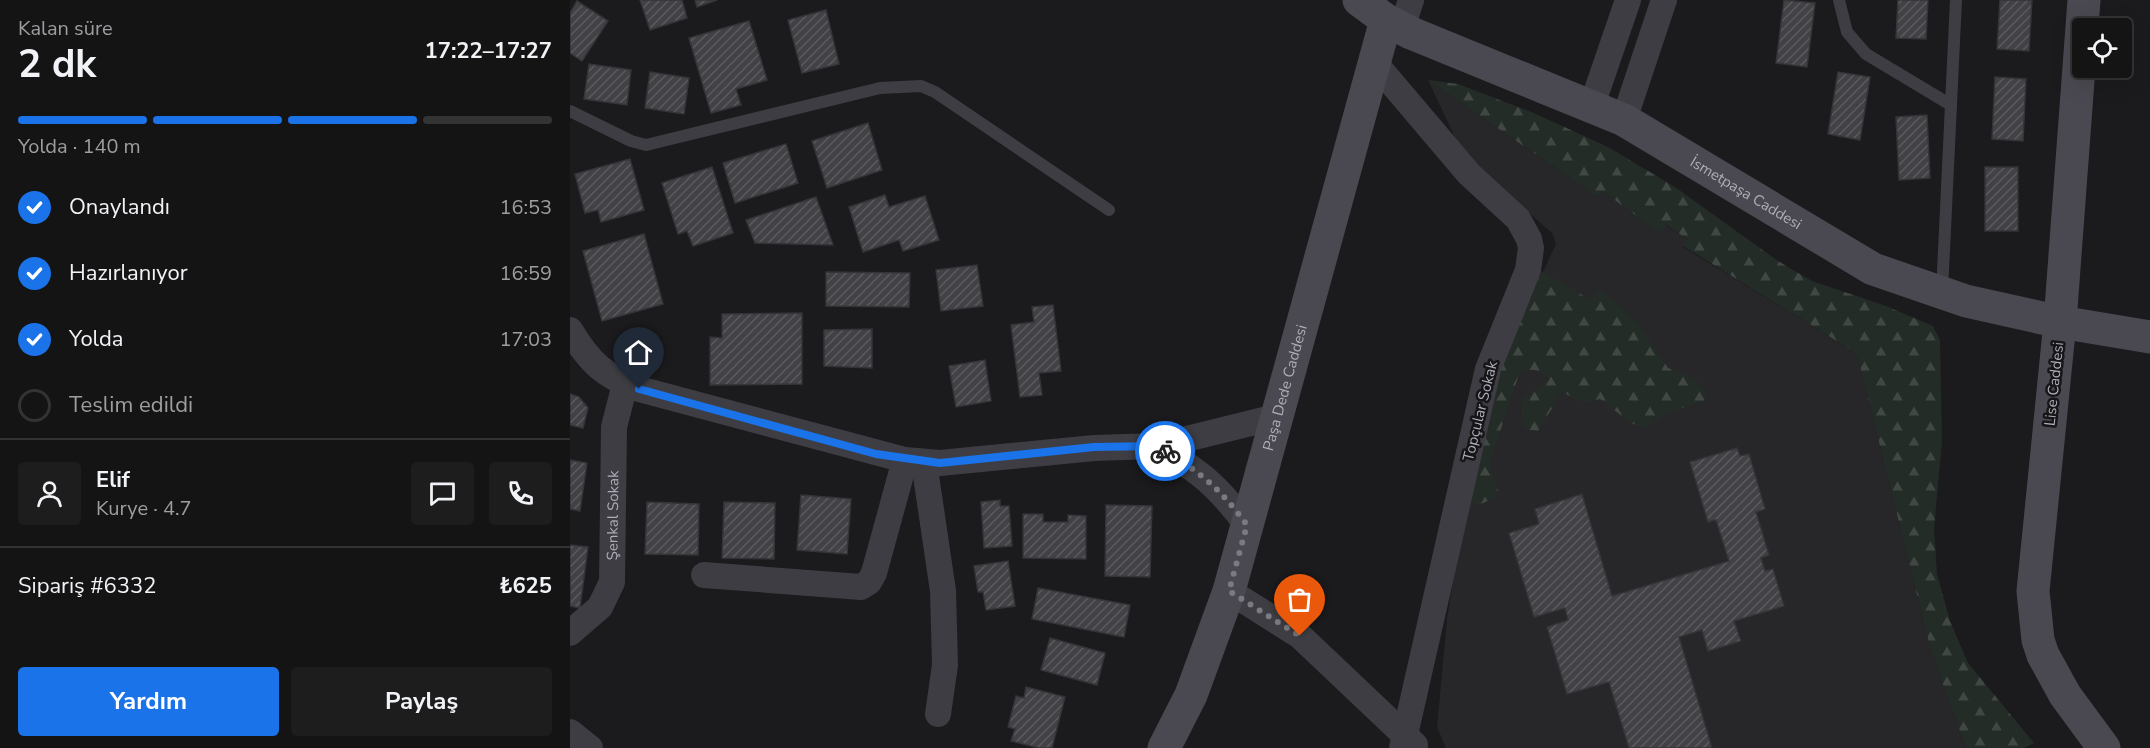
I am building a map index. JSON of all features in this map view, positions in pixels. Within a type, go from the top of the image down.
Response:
[{"type":"street","name":"İsmetpaşa Caddesi","points":[[1360,0],[1400,16],[1624,120],[1873,269],[1942,294],[2060,322],[2150,337]]},
{"type":"street","points":[[1592,105],[1628,0]]},
{"type":"street","points":[[1624,120],[1664,0]]},
{"type":"street","name":"Lise Caddesi","points":[[2084,0],[2060,322],[2035,557],[2034,613],[2043,655],[2065,695],[2104,748]]},
{"type":"street","name":"Paşa Dede Caddesi","points":[[1164,748],[1191,695],[1229,591],[1374,62],[1400,16]]},
{"type":"street","name":"Topçular Sokak","points":[[1374,62],[1469,174],[1518,219],[1529,238],[1531,248],[1528,270],[1488,369],[1409,744]]},
{"type":"street","points":[[570,330],[581,362],[625,384],[914,461],[940,463],[1094,447],[1158,446],[1276,417]]},
{"type":"street","name":"Şenkal Sokak","points":[[570,633],[600,607],[612,582],[614,427],[625,384]]},
{"type":"street","points":[[1158,446],[1210,481],[1222,492],[1247,525]]},
{"type":"street","points":[[704,575],[861,587],[869,582],[873,573],[914,461]]},
{"type":"street","points":[[914,461],[944,591],[945,664],[938,714]]},
{"type":"street","points":[[1229,591],[1300,636],[1409,744]]},
{"type":"street","points":[[570,732],[590,748]]},
{"type":"lane","points":[[1839,0],[1847,32],[1866,54],[1952,105]]},
{"type":"lane","points":[[1942,294],[1956,0]]},
{"type":"lane","points":[[570,111],[631,141],[646,145],[880,88],[921,86],[935,92],[1109,210]]},
{"type":"shaded area","points":[[1428,80],[1596,196],[1603,191],[1659,233],[1665,225],[1688,240],[1683,247],[1853,351],[1859,362],[1931,651],[1966,748],[1446,748],[1437,727],[1447,619],[1467,494],[1505,354],[1556,244],[1552,233],[1464,157]]},
{"type":"green space","points":[[1428,80],[1458,84],[1534,113],[1608,147],[1675,187],[1778,261],[1812,281],[1886,306],[1933,326],[1940,340],[1942,441],[1934,529],[1937,574],[1950,621],[1968,663],[2034,743],[2024,748],[1966,748],[1931,651],[1859,362],[1853,351],[1683,246],[1687,239],[1666,225],[1659,233],[1604,192],[1596,196]]},
{"type":"green space","points":[[1542,271],[1591,300],[1598,290],[1617,303],[1638,324],[1668,368],[1694,378],[1707,392],[1704,401],[1665,414],[1645,428],[1631,423],[1600,399],[1584,403],[1562,392],[1538,431],[1524,429],[1521,400],[1550,379],[1535,370],[1519,374],[1489,465],[1498,490],[1495,498],[1478,505],[1469,501],[1503,360]]},
{"type":"building","points":[[640,0],[682,0],[687,18],[650,30]]},
{"type":"building","points":[[695,0],[717,0],[697,7]]},
{"type":"building","points":[[1784,0],[1815,3],[1807,67],[1776,63]]},
{"type":"building","points":[[1898,0],[1928,0],[1926,39],[1896,38]]},
{"type":"building","points":[[2000,0],[2032,0],[2029,51],[1997,49]]},
{"type":"building","points":[[577,1],[608,21],[582,61],[570,53],[570,13]]},
{"type":"building","points":[[826,10],[839,64],[802,73],[788,20]]},
{"type":"building","points":[[749,21],[767,80],[736,89],[741,105],[711,113],[689,38]]},
{"type":"building","points":[[589,64],[631,70],[627,105],[584,99]]},
{"type":"building","points":[[650,72],[689,78],[684,114],[645,108]]},
{"type":"building","points":[[1838,72],[1870,77],[1860,140],[1828,134]]},
{"type":"building","points":[[1995,77],[2026,79],[2023,141],[1992,139]]},
{"type":"building","points":[[1927,115],[1930,178],[1899,180],[1896,117]]},
{"type":"building","points":[[868,123],[882,170],[827,188],[812,141]]},
{"type":"building","points":[[786,144],[798,183],[735,203],[723,163]]},
{"type":"building","points":[[630,159],[644,210],[601,222],[598,210],[585,213],[575,174]]},
{"type":"building","points":[[712,167],[733,233],[693,246],[687,231],[678,234],[662,183]]},
{"type":"building","points":[[1985,167],[2018,167],[2018,231],[1985,231]]},
{"type":"building","points":[[885,195],[889,207],[925,196],[939,240],[903,251],[899,240],[863,252],[849,207]]},
{"type":"building","points":[[816,197],[833,245],[755,243],[746,220]]},
{"type":"building","points":[[644,234],[663,304],[602,321],[583,251]]},
{"type":"building","points":[[977,265],[983,306],[941,311],[936,270]]},
{"type":"building","points":[[826,272],[910,273],[909,307],[826,306]]},
{"type":"building","points":[[1053,305],[1061,371],[1039,373],[1042,395],[1020,397],[1011,325],[1034,322],[1032,307]]},
{"type":"building","points":[[802,313],[802,384],[710,385],[710,337],[722,338],[722,314]]},
{"type":"building","points":[[872,329],[872,368],[824,366],[824,330]]},
{"type":"building","points":[[985,360],[991,401],[956,407],[949,366]]},
{"type":"building","points":[[570,394],[579,397],[588,408],[583,428],[570,425]]},
{"type":"building","points":[[1737,448],[1740,456],[1749,454],[1765,509],[1756,512],[1769,555],[1761,558],[1765,571],[1773,569],[1784,606],[1734,621],[1741,641],[1708,651],[1702,630],[1679,637],[1712,748],[1629,748],[1609,682],[1567,694],[1547,627],[1568,620],[1565,608],[1534,617],[1509,533],[1539,524],[1535,509],[1582,494],[1612,596],[1729,561],[1716,520],[1708,522],[1690,462]]},
{"type":"building","points":[[570,460],[587,463],[580,511],[570,509]]},
{"type":"building","points":[[801,495],[851,499],[847,554],[797,550]]},
{"type":"building","points":[[1000,500],[1000,506],[1009,506],[1012,546],[984,548],[981,502]]},
{"type":"building","points":[[647,502],[699,504],[698,555],[645,554]]},
{"type":"building","points":[[724,502],[775,503],[774,559],[722,558]]},
{"type":"building","points":[[1106,505],[1152,506],[1150,577],[1105,576]]},
{"type":"building","points":[[1023,514],[1043,514],[1043,522],[1068,522],[1068,515],[1086,516],[1086,559],[1023,558]]},
{"type":"building","points":[[570,545],[588,547],[580,608],[570,606]]},
{"type":"building","points":[[1008,561],[1015,606],[986,610],[983,592],[978,592],[974,566]]},
{"type":"building","points":[[1038,588],[1130,605],[1124,637],[1032,619]]},
{"type":"building","points":[[1050,638],[1105,653],[1097,685],[1041,670]]},
{"type":"building","points":[[1026,687],[1065,697],[1052,748],[1039,748],[1011,741],[1015,729],[1008,727],[1016,696],[1024,698]]},
{"type":"way so far","points":[[1165,451],[1210,481],[1222,492],[1247,525],[1229,591],[1266,612],[1300,636]]},
{"type":"route","points":[[639,389],[905,460],[940,463],[1117,446],[1158,446],[1165,451]]}]
